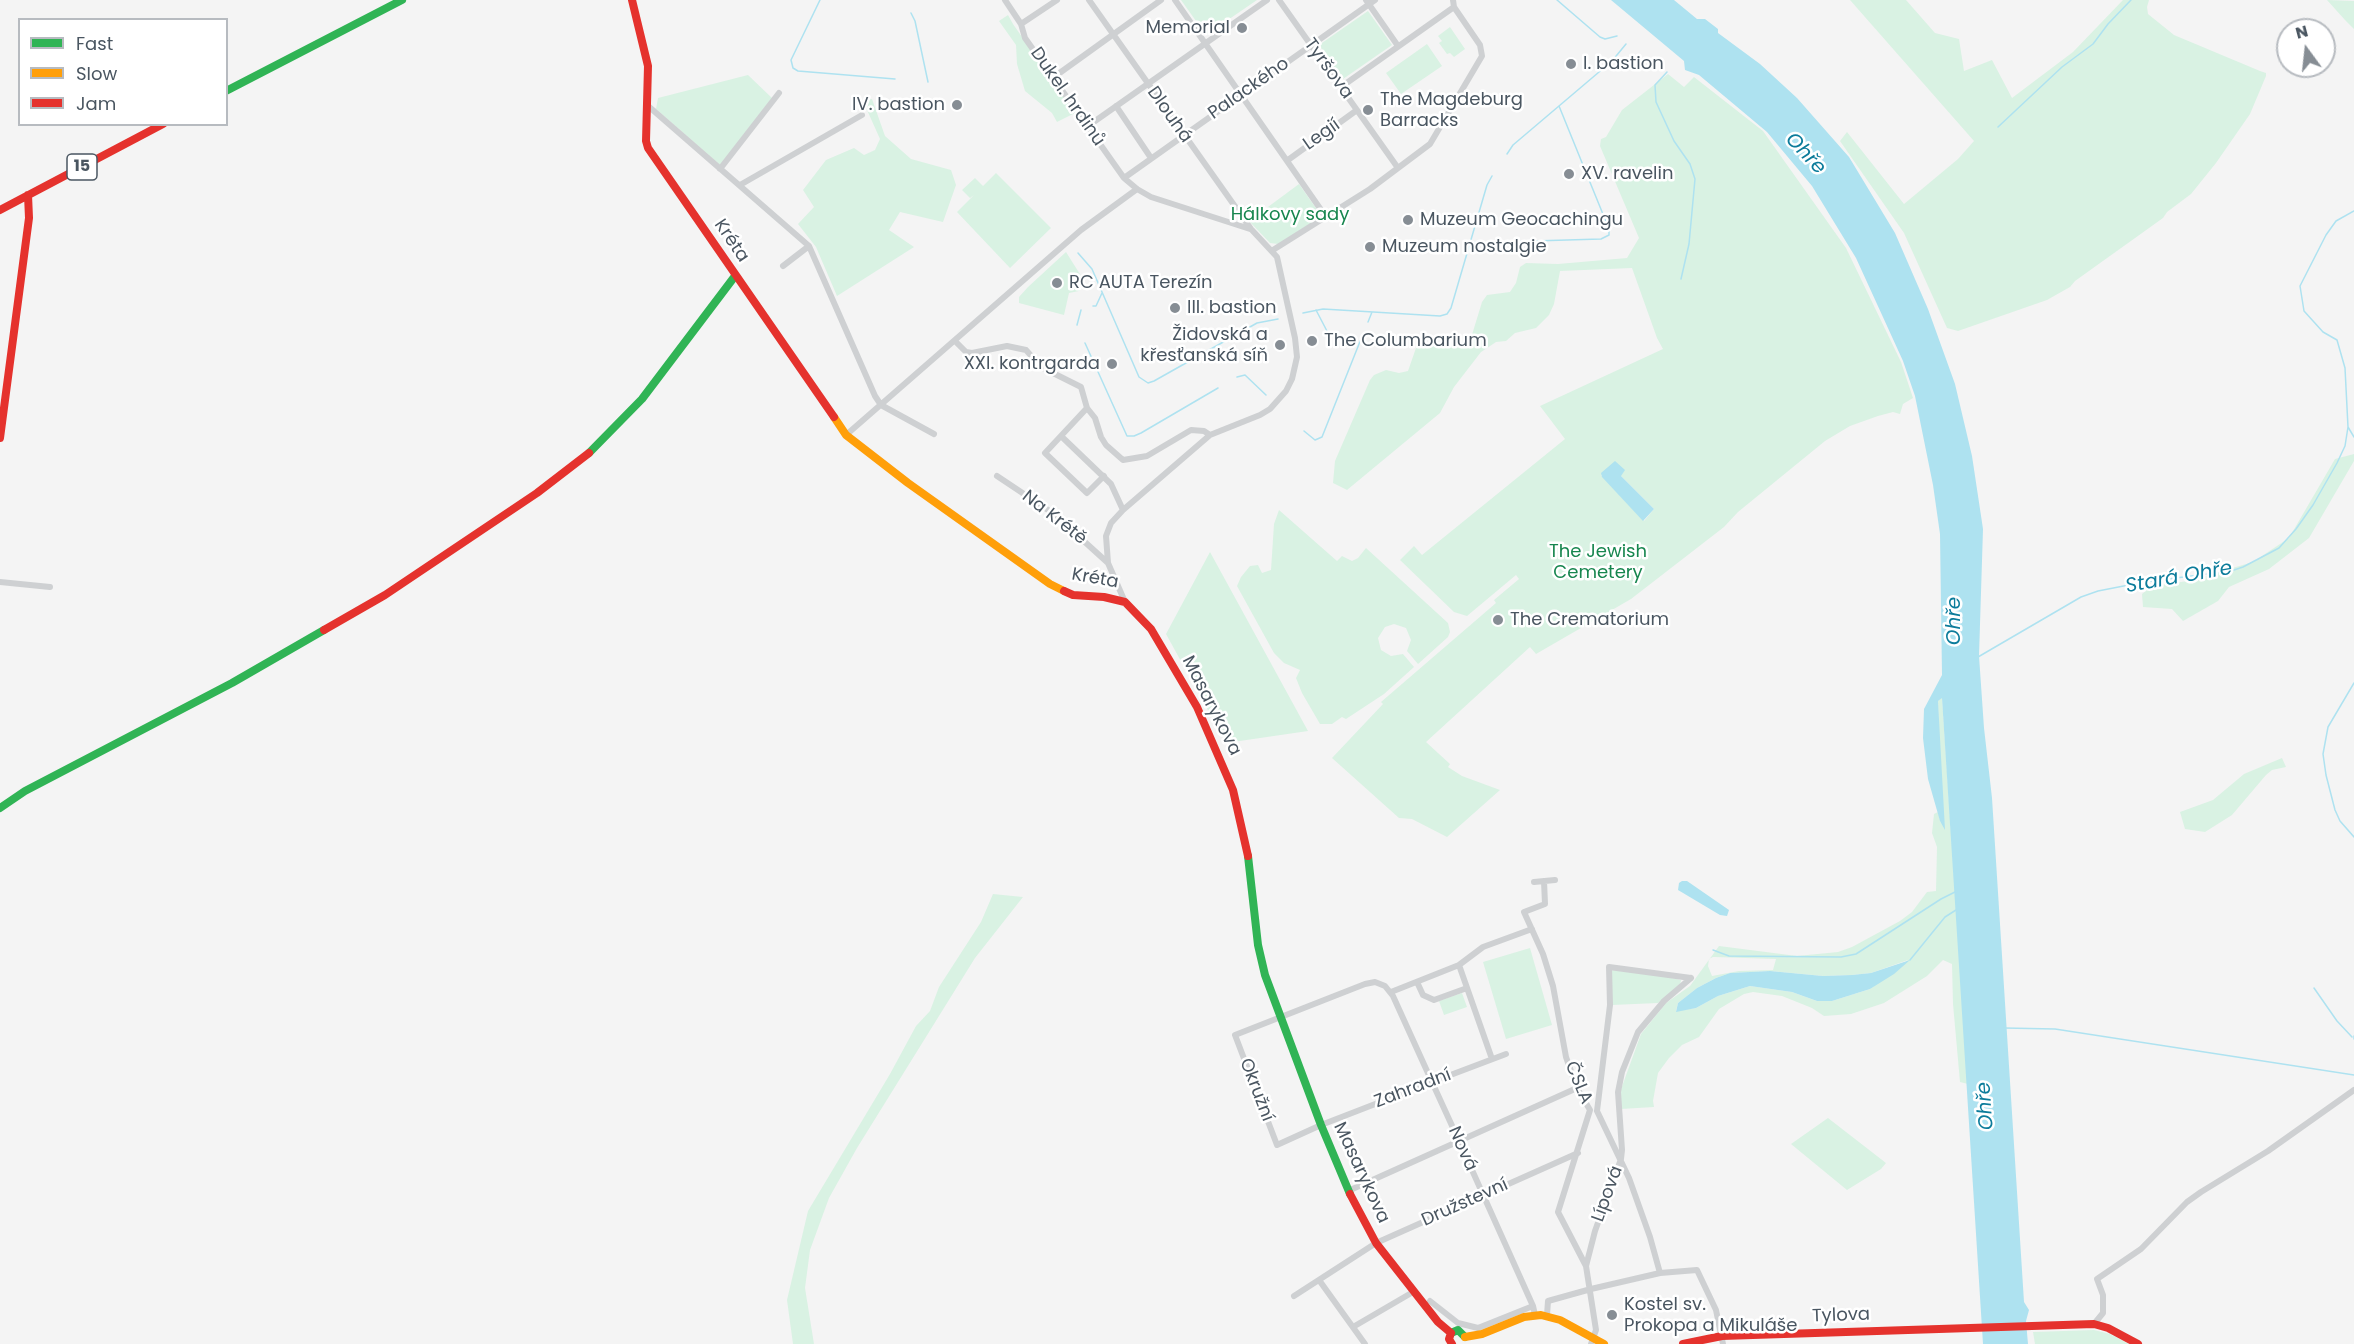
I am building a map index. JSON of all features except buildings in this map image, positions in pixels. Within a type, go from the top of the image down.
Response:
[{"type":"street","points":[[228,91],[402,0]]},
{"type":"street","name":"Kréta","points":[[632,0],[648,66],[646,141],[648,148],[846,435],[908,483],[1050,584],[1073,595],[1104,597],[1125,602]]},
{"type":"street","name":"Dukel. hrdinů","points":[[1005,0],[1021,24],[1025,38],[1124,178],[1151,197],[1251,229]]},
{"type":"street","points":[[1021,24],[1057,0]]},
{"type":"street","name":"Dlouhá","points":[[1089,0],[1251,229],[1273,250]]},
{"type":"street","points":[[1054,77],[1161,0]]},
{"type":"street","points":[[1175,0],[1326,218]]},
{"type":"street","points":[[1088,126],[1268,0]]},
{"type":"street","name":"Tyršova","points":[[1279,0],[1398,168]]},
{"type":"street","points":[[1370,1],[1398,46]]},
{"type":"street","name":"Palackého","points":[[1124,178],[1370,1]]},
{"type":"street","points":[[1125,602],[1108,563],[1107,536],[1111,524],[1123,510],[1210,435],[1260,415],[1279,400],[1286,391],[1296,368],[1295,338],[1277,257],[1273,250],[1326,218],[1430,144],[1481,61],[1483,51],[1454,4],[1341,87]]},
{"type":"street","points":[[720,169],[779,93]]},
{"type":"street","points":[[647,105],[809,246],[881,405],[934,434]]},
{"type":"street","points":[[1116,106],[1151,158]]},
{"type":"street","name":"Legií","points":[[1288,160],[1357,110]]},
{"type":"street","points":[[740,185],[862,115]]},
{"type":"street","name":"15","points":[[0,210],[159,126]]},
{"type":"street","points":[[846,435],[956,342],[1089,224],[1137,189]]},
{"type":"street","points":[[0,438],[28,218],[28,195]]},
{"type":"street","points":[[783,266],[809,246]]},
{"type":"street","points":[[0,808],[25,791],[232,683],[385,595],[537,493],[594,449],[642,399],[735,276]]},
{"type":"street","points":[[956,342],[966,352],[972,353],[1007,346],[1026,350],[1041,367],[1081,387],[1088,408],[1095,418],[1106,445],[1124,460],[1147,456],[1191,430],[1204,431],[1210,435]]},
{"type":"street","points":[[1088,408],[1045,453],[1087,493],[1104,476]]},
{"type":"street","points":[[1061,436],[1111,484],[1123,510]]},
{"type":"street","name":"Na Krétě","points":[[997,476],[1054,514],[1108,563]]},
{"type":"street","points":[[0,582],[50,587]]},
{"type":"street","name":"Masarykova","points":[[1125,602],[1151,629],[1197,707],[1233,790],[1245,837],[1258,945],[1275,1006],[1348,1191],[1376,1243],[1413,1292],[1438,1322],[1451,1333]]},
{"type":"street","points":[[1534,882],[1555,880]]},
{"type":"street","name":"ČSLA","points":[[1544,881],[1545,904],[1524,912],[1552,986],[1566,1057],[1577,1088],[1594,1111],[1558,1212],[1586,1266]]},
{"type":"street","points":[[1280,1017],[1365,984],[1376,982],[1391,992],[1459,965],[1483,947],[1532,929]]},
{"type":"street","points":[[1459,965],[1492,1059]]},
{"type":"street","points":[[1594,1111],[1610,1005],[1609,967],[1691,978],[1664,1001],[1638,1032],[1622,1072],[1618,1092],[1621,1159],[1650,1237],[1660,1273]]},
{"type":"street","points":[[1417,982],[1423,995],[1434,1000],[1467,988]]},
{"type":"street","name":"Nová","points":[[1391,992],[1534,1310]]},
{"type":"street","name":"Okružní","points":[[1280,1017],[1235,1035],[1277,1145],[1321,1125]]},
{"type":"street","name":"Zahradní","points":[[1321,1125],[1506,1054]]},
{"type":"street","points":[[1348,1191],[1577,1088]]},
{"type":"street","points":[[2108,1328],[2103,1313],[2103,1295],[2097,1279],[2147,1243],[2187,1202],[2268,1151],[2354,1090]]},
{"type":"street","name":"Lípová","points":[[1592,1341],[1596,1330],[1590,1304],[1591,1288],[1586,1266],[1595,1231],[1621,1159],[1594,1111]]},
{"type":"street","name":"Družstevní","points":[[1294,1296],[1376,1243],[1578,1153]]},
{"type":"street","points":[[1547,1315],[1548,1301],[1591,1288],[1660,1273],[1696,1270],[1716,1310],[1723,1340]]},
{"type":"street","points":[[1318,1280],[1365,1344]]},
{"type":"street","points":[[1353,1327],[1413,1292]]},
{"type":"street","points":[[1430,1301],[1447,1317],[1458,1323],[1478,1328],[1534,1310],[1566,1323],[1592,1341],[1604,1344]]},
{"type":"street","points":[[1452,1344],[1449,1339],[1451,1333],[1456,1330],[1461,1331],[1464,1341],[1534,1310]]},
{"type":"street","points":[[2094,1324],[2103,1313]]},
{"type":"street","name":"Tylova","points":[[1683,1344],[1781,1334],[2094,1324],[2108,1328],[2138,1344]]},
{"type":"green space","points":[[1181,0],[1257,0],[1206,35]]},
{"type":"green space","points":[[1850,0],[1906,0],[1935,33],[1959,39],[1964,71],[1992,60],[2012,98],[2073,52],[2123,0],[2149,0],[2148,14],[2174,35],[2266,73],[2266,76],[2250,114],[2216,163],[2191,194],[2167,212],[2163,218],[2075,281],[2070,287],[2047,300],[1958,331],[1947,328],[1904,233],[1840,141],[1847,132],[1904,204],[1958,159],[1974,141]]},
{"type":"green space","points":[[2327,0],[2354,1],[2354,29],[2345,20]]},
{"type":"green space","points":[[1368,11],[1392,45],[1343,79],[1319,45]]},
{"type":"green space","points":[[1008,15],[1075,113],[1057,122],[1052,113],[1025,91],[1017,64],[1016,45],[999,21]]},
{"type":"green space","points":[[1450,27],[1465,49],[1454,57],[1450,53],[1447,54],[1439,43],[1442,41],[1438,36]]},
{"type":"green space","points":[[1427,44],[1442,66],[1401,94],[1386,73]]},
{"type":"green space","name":"The Jewish Cemetery","points":[[1668,74],[1684,87],[1694,77],[1763,131],[1846,248],[1901,362],[1913,398],[1903,404],[1900,414],[1893,412],[1850,426],[1825,441],[1738,512],[1724,527],[1631,599],[1536,654],[1530,647],[1426,742],[1450,764],[1448,767],[1462,776],[1500,790],[1447,837],[1412,819],[1399,818],[1332,758],[1383,704],[1381,702],[1496,603],[1494,600],[1519,579],[1516,575],[1467,616],[1454,612],[1400,560],[1414,546],[1422,555],[1565,439],[1540,406],[1663,349],[1632,268],[1560,271],[1554,304],[1549,315],[1536,328],[1515,333],[1506,341],[1496,342],[1481,352],[1454,387],[1440,413],[1347,490],[1333,483],[1335,461],[1374,375],[1386,370],[1399,373],[1408,371],[1416,348],[1428,342],[1460,343],[1471,338],[1482,302],[1487,295],[1510,292],[1516,283],[1520,267],[1526,263],[1558,264],[1627,258],[1639,238],[1600,146],[1601,139],[1606,137],[1622,110]],"holes":[[[1621,474],[1654,509],[1644,521],[1601,475]]]},
{"type":"green space","points":[[748,75],[772,98],[720,165],[656,109],[658,98]]},
{"type":"green space","points":[[872,99],[885,136],[911,159],[951,170],[956,185],[943,222],[900,212],[889,230],[914,247],[837,296],[816,247],[798,224],[814,207],[803,190],[826,160],[854,148],[864,155],[875,150],[880,139],[863,101]]},
{"type":"green space","points":[[996,173],[1051,228],[1010,268],[957,212],[974,195],[970,198],[962,190],[975,178],[983,186]]},
{"type":"green space","name":"Hálkovy sady","points":[[1299,184],[1318,211],[1318,219],[1278,244],[1270,243],[1249,221]]},
{"type":"green space","name":"RC AUTA Terezín","points":[[1066,252],[1083,279],[1083,287],[1079,291],[1069,293],[1064,315],[1019,303],[1019,297],[1028,287]]},
{"type":"green space","points":[[2354,454],[2354,461],[2309,538],[2269,569],[2229,587],[2218,601],[2183,621],[2172,609],[2143,607],[2142,594],[2152,586],[2188,581],[2253,562],[2289,538],[2335,459]]},
{"type":"green space","points":[[1279,510],[1337,561],[1342,556],[1352,561],[1358,558],[1366,548],[1448,623],[1450,632],[1448,637],[1418,664],[1407,651],[1411,640],[1406,628],[1394,624],[1385,627],[1378,638],[1381,650],[1391,656],[1403,654],[1414,667],[1384,694],[1346,719],[1342,717],[1332,724],[1320,724],[1296,678],[1300,670],[1284,663],[1274,653],[1237,586],[1250,566],[1258,565],[1262,573],[1271,570],[1274,524]]},
{"type":"green space","points":[[1210,552],[1308,731],[1226,743],[1166,634]]},
{"type":"green space","points":[[1942,697],[1968,1084],[1960,1082],[1952,964],[1943,960],[1927,976],[1884,1003],[1851,1014],[1824,1016],[1812,1008],[1782,996],[1753,992],[1744,994],[1719,1009],[1699,1037],[1682,1045],[1669,1058],[1658,1073],[1654,1107],[1621,1109],[1620,1092],[1641,1034],[1666,1003],[1690,986],[1709,960],[1708,966],[1712,976],[1739,971],[1773,970],[1776,959],[1713,957],[1710,959],[1719,946],[1797,956],[1838,952],[1900,921],[1912,912],[1927,892],[1936,891],[1937,847],[1932,833],[1934,814],[1938,812],[1941,823],[1938,701]],"holes":[[[1908,960],[1870,989],[1832,1001],[1817,1001],[1792,992],[1750,986],[1718,996],[1696,1008],[1676,1011],[1678,1003],[1697,988],[1730,973],[1770,971],[1823,976],[1852,975],[1871,973]]]},
{"type":"green space","points":[[2282,758],[2286,767],[2272,770],[2266,775],[2232,815],[2205,832],[2185,829],[2180,812],[2213,800],[2244,774]]},
{"type":"green space","points":[[993,894],[1023,897],[975,958],[857,1148],[829,1198],[810,1250],[805,1288],[814,1344],[793,1344],[787,1300],[808,1211],[916,1026],[930,1011],[939,987],[981,922]]},
{"type":"green space","points":[[1530,948],[1552,1025],[1506,1039],[1483,962]]},
{"type":"green space","points":[[1610,970],[1681,980],[1680,986],[1658,1003],[1612,1005]]},
{"type":"green space","points":[[1462,993],[1467,1007],[1444,1015],[1439,1001]]},
{"type":"green space","points":[[1828,1118],[1886,1163],[1881,1169],[1847,1190],[1791,1144]]},
{"type":"green space","points":[[2094,1330],[2110,1334],[2129,1344],[2035,1344],[2033,1332]]},
{"type":"water","name":"Ohře","points":[[1611,0],[1674,0],[1697,19],[1705,19],[1718,29],[1718,33],[1760,64],[1797,98],[1849,157],[1895,233],[1928,309],[1955,384],[1972,456],[1983,529],[1979,656],[1992,798],[2024,1302],[2029,1310],[2026,1321],[2028,1344],[1983,1344],[1942,698],[1938,701],[1945,830],[1940,821],[1928,779],[1923,738],[1924,709],[1942,675],[1940,534],[1933,485],[1915,396],[1903,361],[1856,258],[1812,186],[1767,132],[1699,75],[1685,70],[1684,61]]},
{"type":"water","points":[[1615,461],[1625,470],[1621,476],[1654,509],[1643,521],[1602,477],[1601,473]]},
{"type":"water","points":[[1687,881],[1729,910],[1727,916],[1720,915],[1678,890],[1679,883]]},
{"type":"water","points":[[1910,960],[1894,974],[1870,989],[1832,1001],[1817,1001],[1792,992],[1750,986],[1718,996],[1696,1008],[1676,1012],[1678,1003],[1697,988],[1730,973],[1770,971],[1823,976],[1852,975],[1871,973]]},
{"type":"waterway","points":[[820,0],[791,60],[793,68],[798,71],[895,79]]},
{"type":"waterway","points":[[1557,0],[1600,37],[1605,39],[1617,36]]},
{"type":"waterway","points":[[1998,127],[2062,67],[2093,44],[2131,0]]},
{"type":"waterway","points":[[911,13],[915,21],[928,82]]},
{"type":"waterway","points":[[1507,154],[1513,145],[1612,61],[1626,44]]},
{"type":"waterway","points":[[1667,72],[1655,85],[1656,102],[1674,141],[1690,164],[1695,179],[1689,244],[1681,279]]},
{"type":"waterway","points":[[1499,242],[1601,239],[1609,235],[1609,229],[1559,106]]},
{"type":"waterway","points":[[1303,313],[1323,309],[1440,316],[1447,314],[1451,308],[1487,185],[1492,176]]},
{"type":"waterway","name":"Stará Ohře","points":[[1978,657],[2081,597],[2098,591],[2144,582],[2231,571],[2279,548],[2296,529],[2337,463],[2345,446],[2348,427],[2345,368],[2337,340],[2323,332],[2304,311],[2300,286],[2326,235],[2336,221],[2354,211]]},
{"type":"waterway","points":[[1471,243],[1482,242]]},
{"type":"waterway","points":[[1078,253],[1092,269],[1139,377],[1148,383],[1257,323],[1278,319]]},
{"type":"waterway","points":[[1093,306],[1096,306],[1102,293]]},
{"type":"waterway","points":[[1077,325],[1081,310]]},
{"type":"waterway","points":[[1316,310],[1328,333]]},
{"type":"waterway","points":[[1368,322],[1372,312]]},
{"type":"waterway","points":[[1304,431],[1315,440],[1322,437],[1361,339]]},
{"type":"waterway","points":[[1085,343],[1127,436],[1141,433],[1218,388]]},
{"type":"waterway","points":[[1237,377],[1245,375],[1266,395]]},
{"type":"waterway","name":"Stará Ohře","points":[[2348,427],[2354,437]]},
{"type":"waterway","points":[[2354,683],[2328,727],[2323,754],[2335,810],[2340,821],[2354,837]]},
{"type":"waterway","points":[[1713,950],[1729,956],[1841,957],[1856,954],[1957,891]]},
{"type":"waterway","points":[[1910,960],[1945,917],[1956,910]]},
{"type":"waterway","points":[[2314,988],[2337,1021],[2352,1037]]},
{"type":"waterway","points":[[2004,1028],[2055,1029],[2354,1075]]},
{"type":"traffic: fast","points":[[228,90],[402,0]]},
{"type":"traffic: fast","points":[[589,453],[642,399],[735,276]]},
{"type":"traffic: fast","points":[[0,808],[25,791],[232,683],[324,630]]},
{"type":"traffic: fast","points":[[1248,856],[1258,945],[1265,975],[1321,1125],[1350,1194]]},
{"type":"traffic: fast","points":[[1451,1333],[1458,1330],[1465,1337]]},
{"type":"traffic: slow","points":[[834,417],[846,435],[908,483],[1050,584],[1064,591]]},
{"type":"traffic: slow","points":[[1465,1337],[1482,1334],[1524,1317],[1541,1315],[1560,1320],[1604,1344]]},
{"type":"traffic: jam","points":[[632,0],[648,66],[646,141],[648,148],[834,417]]},
{"type":"traffic: jam","points":[[0,210],[159,126]]},
{"type":"traffic: jam","points":[[0,438],[29,218],[28,195]]},
{"type":"traffic: jam","points":[[324,630],[385,595],[537,493],[589,453]]},
{"type":"traffic: jam","points":[[1064,591],[1073,595],[1104,597],[1125,602],[1151,629],[1197,707],[1233,790],[1248,856]]},
{"type":"traffic: jam","points":[[1350,1194],[1376,1243],[1438,1322],[1451,1333]]},
{"type":"traffic: jam","points":[[1683,1344],[1722,1336],[2094,1324],[2108,1328],[2138,1344]]},
{"type":"traffic: jam","points":[[1451,1333],[1449,1339],[1452,1344]]},
{"type":"place","name":"Memorial","points":[[1242,28]]},
{"type":"place","name":"I. bastion","points":[[1571,64]]},
{"type":"place","name":"IV. bastion","points":[[957,105]]},
{"type":"place","name":"The Magdeburg Barracks","points":[[1368,110]]},
{"type":"place","name":"XV. ravelin","points":[[1569,174]]},
{"type":"place","name":"Muzeum Geocachingu","points":[[1408,220]]},
{"type":"place","name":"Muzeum nostalgie","points":[[1370,247]]},
{"type":"place","name":"RC AUTA Terezín","points":[[1057,283]]},
{"type":"place","name":"III. bastion","points":[[1175,308]]},
{"type":"place","name":"The Columbarium","points":[[1312,341]]},
{"type":"place","name":"Židovská a křesťanská síň","points":[[1280,345]]},
{"type":"place","name":"XXI. kontrgarda","points":[[1112,364]]},
{"type":"place","name":"The Crematorium","points":[[1498,620]]},
{"type":"place","name":"Kostel sv. Prokopa a Mikuláše","points":[[1612,1315]]}]
